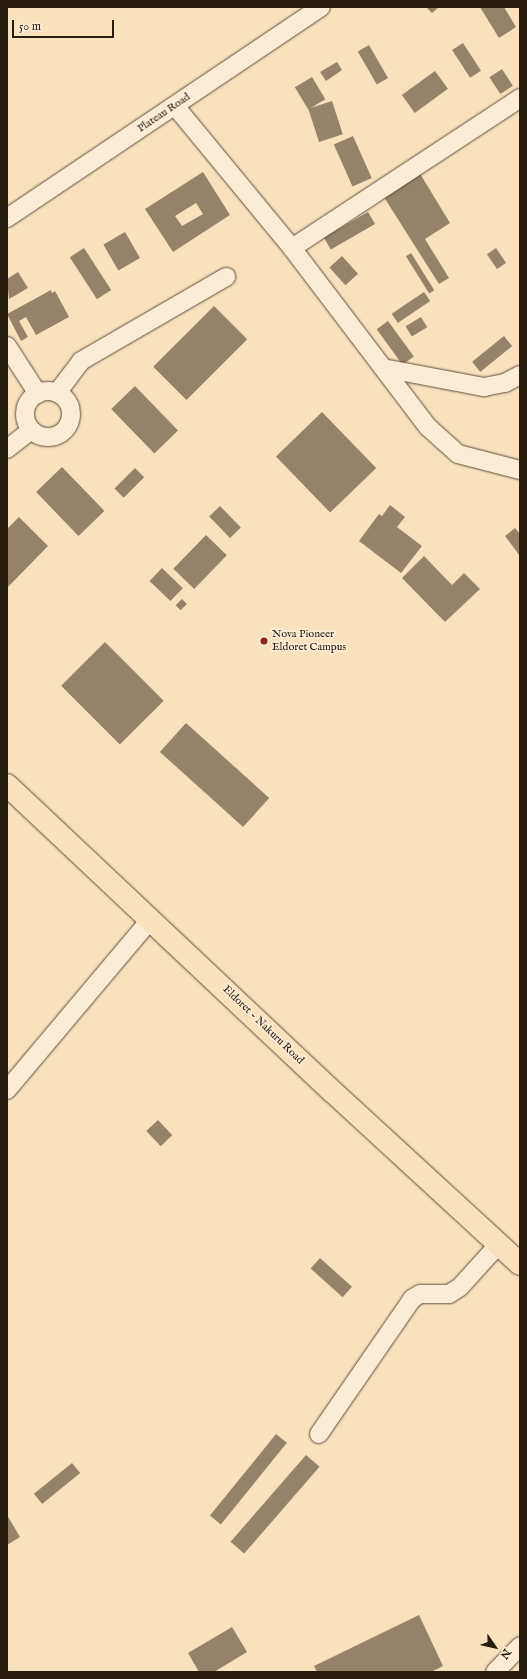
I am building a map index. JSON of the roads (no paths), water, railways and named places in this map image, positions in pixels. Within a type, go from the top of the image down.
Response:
[{"type":"highway","name":"Eldoret - Nakuru Road","points":[[7,785],[520,1264]]},
{"type":"street","name":"Plateau Road","points":[[7,218],[321,7]]},
{"type":"street","points":[[292,248],[520,98]]},
{"type":"street","points":[[175,106],[292,248],[383,368],[443,443],[458,454],[520,470]]},
{"type":"street","points":[[57,393],[81,362],[226,277]]},
{"type":"street","points":[[7,346],[35,396]]},
{"type":"street","points":[[7,366],[35,396]]},
{"type":"street","points":[[383,368],[484,387],[505,383],[520,375]]},
{"type":"street","points":[[50,391],[57,393],[70,407],[70,419],[65,430],[51,437],[43,437],[31,430],[25,415],[35,396],[50,391]]},
{"type":"street","points":[[7,449],[31,430]]},
{"type":"street","points":[[7,1090],[151,920]]},
{"type":"street","points":[[319,1434],[412,1299],[420,1294],[449,1294],[460,1287],[499,1244]]},
{"type":"street","points":[[496,1672],[520,1646]]},
{"type":"place","name":"Nova Pioneer Eldoret Campus","points":[[264,641]]}]
